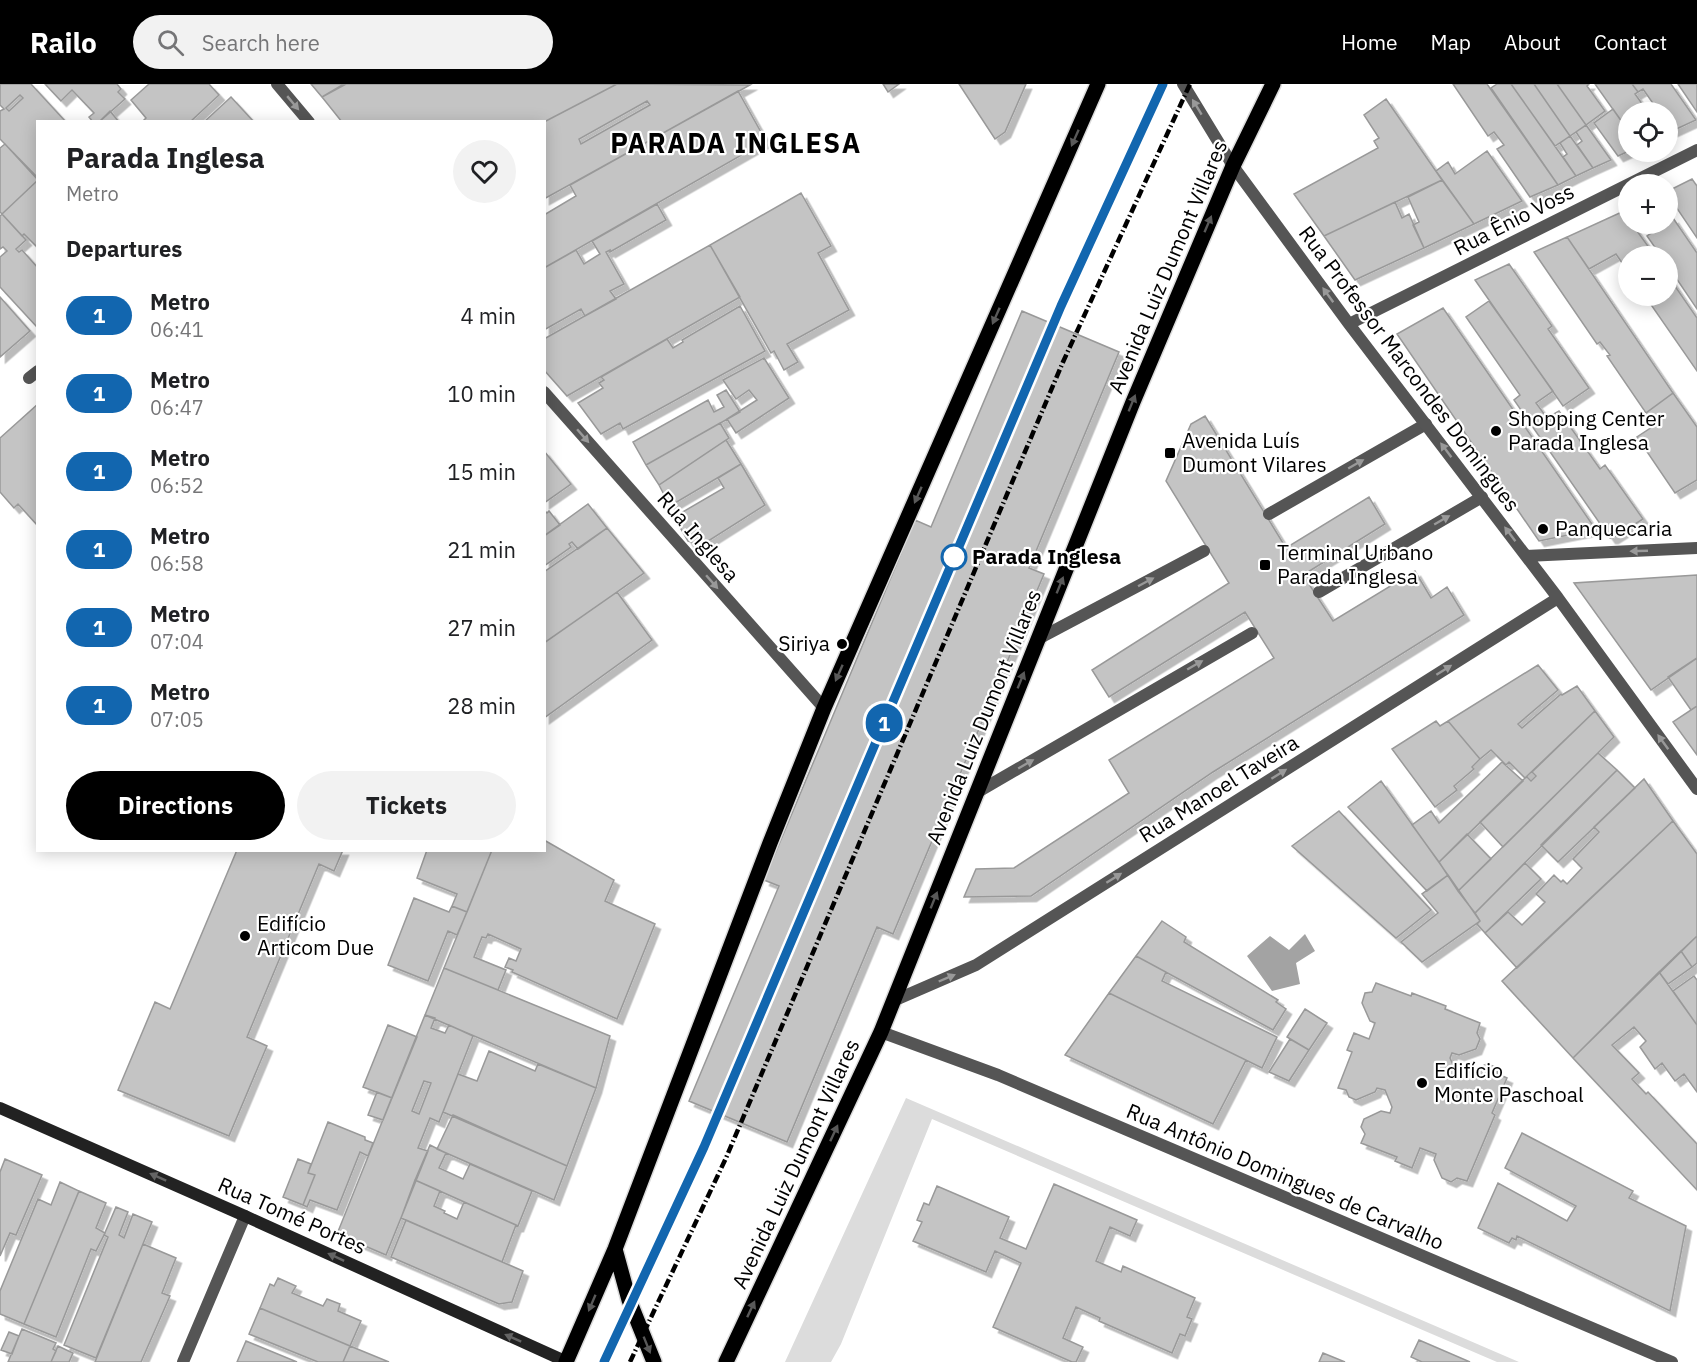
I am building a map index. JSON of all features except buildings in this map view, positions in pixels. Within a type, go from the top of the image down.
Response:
[{"type":"main road","points":[[567,1362],[615,1249],[824,708],[1098,84]]},
{"type":"main road","name":"Avenida Luiz Dumont Villares","points":[[726,1362],[881,1032],[1133,402],[1233,166],[1273,84]]},
{"type":"main road","name":"Rua Tomé Portes","points":[[0,1108],[246,1216],[567,1362]]},
{"type":"main road","points":[[615,1249],[629,1300],[654,1362]]},
{"type":"street","points":[[277,84],[307,120]]},
{"type":"street","name":"Rua Professor Marcondes Domingues","points":[[1183,84],[1233,166],[1349,324],[1558,598],[1697,789]]},
{"type":"street","name":"Rua Ênio Voss","points":[[1349,324],[1697,150]]},
{"type":"street","name":"Rua Inglesa","points":[[546,394],[824,708]]},
{"type":"street","points":[[1269,514],[1426,424]]},
{"type":"street","points":[[1319,592],[1482,497]]},
{"type":"street","points":[[1526,556],[1697,548]]},
{"type":"street","points":[[1038,639],[1204,551]]},
{"type":"street","name":"Rua Manoel Taveira","points":[[894,1001],[976,965],[1558,598]]},
{"type":"street","points":[[976,793],[1252,633]]},
{"type":"street","name":"Rua Antônio Domingues de Carvalho","points":[[881,1032],[998,1075],[1672,1362]]},
{"type":"street","points":[[183,1362],[246,1216]]},
{"type":"shaded area","points":[[1305,934],[1315,951],[1296,963],[1300,984],[1272,991],[1247,956],[1270,936],[1289,950]]},
{"type":"shaded area","points":[[906,1098],[1519,1362],[1497,1362],[932,1119],[841,1344],[831,1362],[785,1362]]},
{"type":"railway","points":[[604,1362],[704,1147],[1061,306],[1163,84]]},
{"type":"railway","points":[[630,1362],[726,1158],[1063,362],[1190,84]]},
{"type":"metro line","name":"1","points":[[604,1362],[704,1147],[1061,306],[1163,84]]},
{"type":"place","name":"Shopping Center Parada Inglesa","points":[[1496,431]]},
{"type":"place","name":"Avenida Luís Dumont Vilares","points":[[1170,453]]},
{"type":"place","name":"Panquecaria","points":[[1543,529]]},
{"type":"place","name":"Parada Inglesa","points":[[954,557]]},
{"type":"place","name":"Terminal Urbano Parada Inglesa","points":[[1265,565]]},
{"type":"place","name":"Siriya","points":[[842,644]]},
{"type":"place","name":"Edifício Articom Due","points":[[245,936]]},
{"type":"place","name":"Edifício Monte Paschoal","points":[[1422,1083]]},
{"type":"district","name":"PARADA INGLESA","points":[[736,144]]}]
